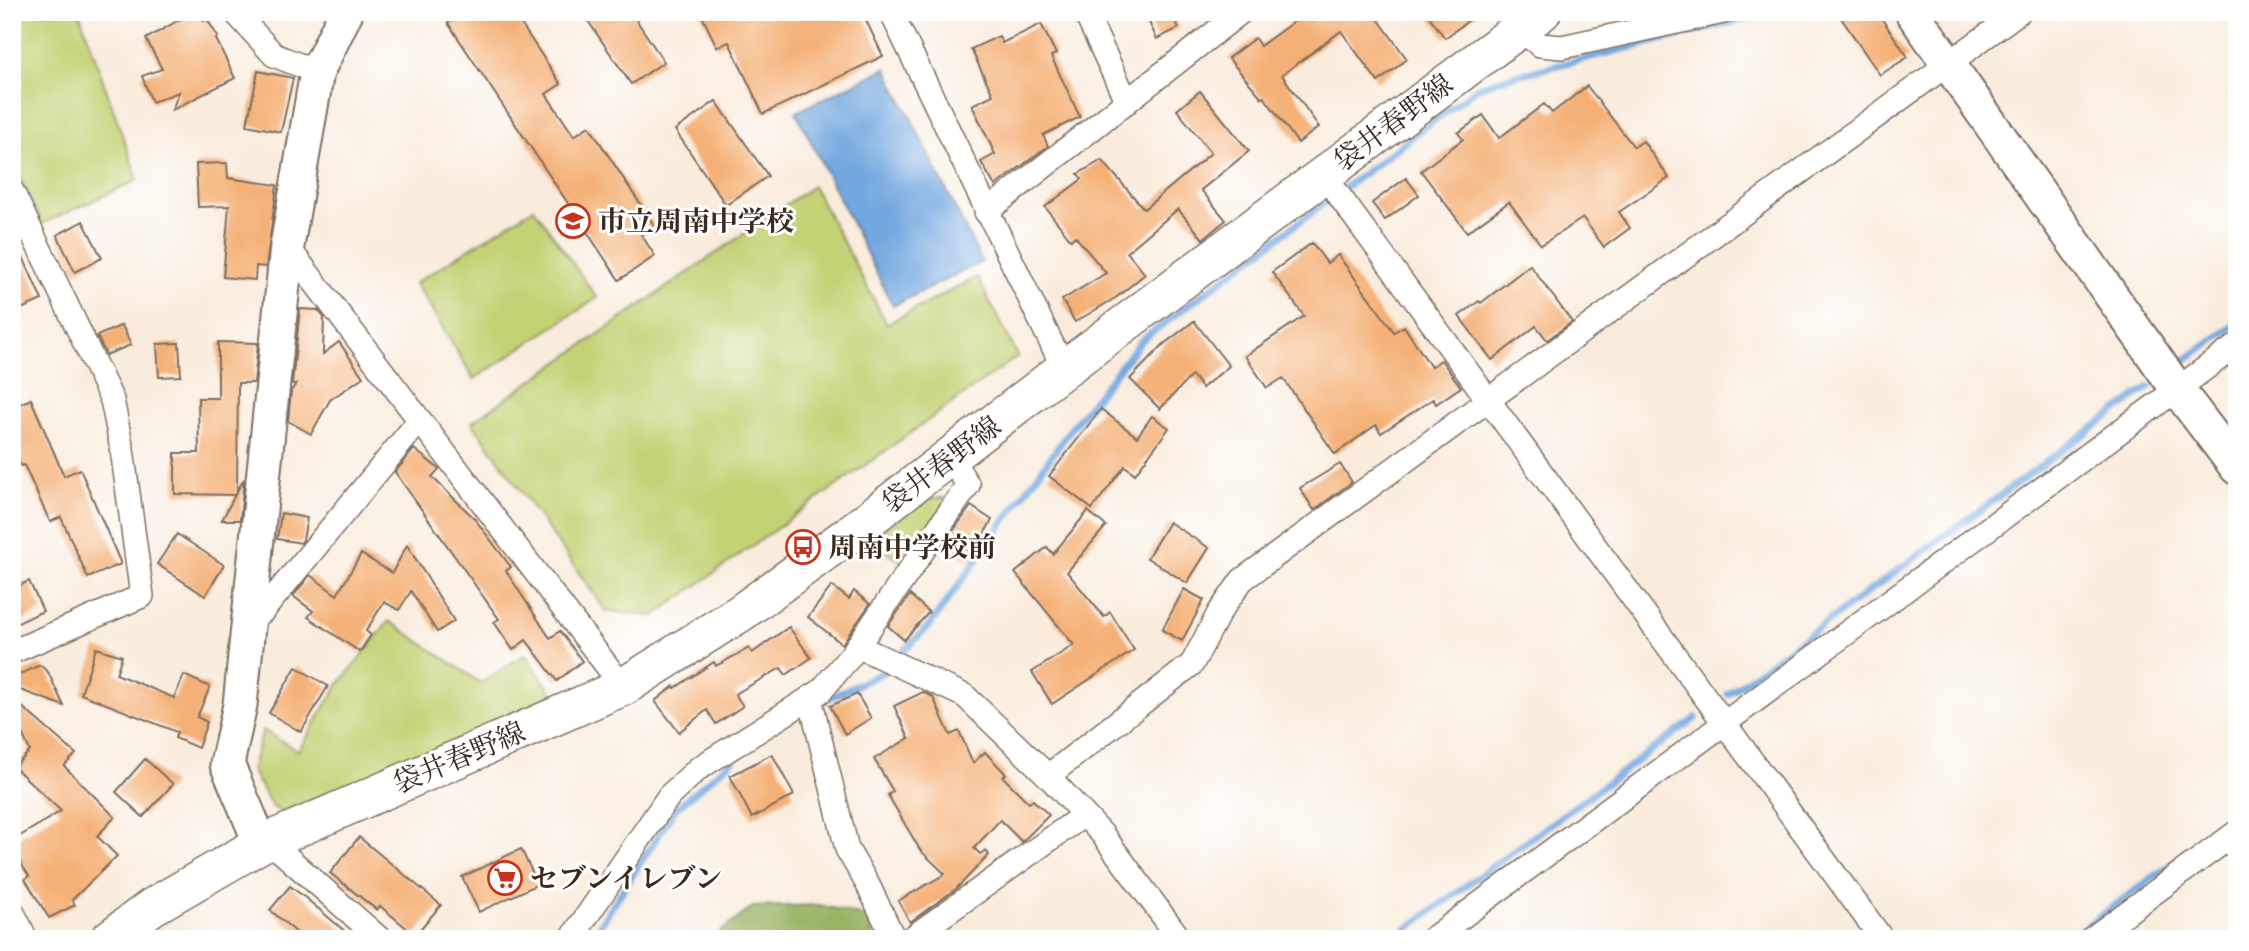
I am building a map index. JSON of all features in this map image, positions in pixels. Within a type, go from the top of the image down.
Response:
[{"type":"main road","name":"袋井春野線","points":[[110,939],[152,907],[265,842],[623,687],[742,612],[1530,20]]},
{"type":"street","points":[[235,12],[274,55],[317,72]]},
{"type":"street","points":[[346,12],[317,72],[287,246],[240,705],[227,764],[265,842],[380,939]]},
{"type":"street","points":[[891,12],[1064,369]]},
{"type":"street","points":[[1085,12],[1127,102]]},
{"type":"street","points":[[986,212],[1241,12]]},
{"type":"street","points":[[1530,20],[1540,45],[1562,47],[1723,12]]},
{"type":"street","points":[[1912,12],[2177,388],[2237,468]]},
{"type":"street","points":[[1048,776],[1192,664],[1219,613],[1242,580],[2019,12]]},
{"type":"street","points":[[1324,174],[1882,939]]},
{"type":"street","points":[[12,191],[112,401],[122,449],[142,596],[12,652]]},
{"type":"street","points":[[287,246],[623,687]]},
{"type":"street","points":[[1432,939],[2237,345]]},
{"type":"street","points":[[249,614],[262,612],[419,421]]},
{"type":"street","points":[[571,939],[669,796],[699,768],[821,691],[857,646],[968,485],[950,457]]},
{"type":"street","points":[[857,646],[965,696],[1048,776],[1103,835],[1180,939]]},
{"type":"street","points":[[810,698],[847,849],[894,939]]},
{"type":"street","points":[[910,939],[1084,815]]},
{"type":"street","points":[[2091,939],[2237,832]]},
{"type":"street","points":[[12,911],[26,939]]},
{"type":"green space","points":[[20,12],[79,12],[138,180],[42,224],[12,158],[12,16]]},
{"type":"green space","points":[[813,186],[887,324],[977,277],[1018,356],[654,616],[606,611],[472,422]]},
{"type":"green space","points":[[534,208],[597,298],[474,379],[415,283]]},
{"type":"green space","points":[[930,498],[948,498],[905,564],[867,539]]},
{"type":"green space","points":[[389,621],[481,683],[525,654],[556,698],[282,812],[272,807],[251,770],[263,730],[298,751],[339,684]]},
{"type":"green space","points":[[820,905],[867,917],[874,939],[711,939],[753,907]]},
{"type":"water","points":[[886,68],[982,262],[893,306],[796,112]]},
{"type":"building","points":[[193,12],[199,12],[204,21],[207,19],[218,37],[216,39],[235,78],[172,110],[179,92],[152,102],[142,76],[162,69],[146,39]]},
{"type":"building","points":[[465,12],[513,12],[561,84],[546,94],[574,136],[589,126],[654,225],[641,234],[655,256],[619,280],[448,23]]},
{"type":"building","points":[[582,12],[631,12],[664,62],[631,84]]},
{"type":"building","points":[[700,12],[862,12],[883,56],[763,114],[729,42],[717,47]]},
{"type":"building","points":[[1144,12],[1171,12],[1179,28],[1157,39]]},
{"type":"building","points":[[1307,12],[1315,21],[1327,12],[1373,12],[1407,59],[1378,82],[1341,31],[1282,75],[1319,127],[1298,143],[1264,97],[1262,98],[1228,58],[1255,38],[1260,46]]},
{"type":"building","points":[[1426,12],[1480,12],[1445,38]]},
{"type":"building","points":[[1837,12],[1877,12],[1908,57],[1880,75]]},
{"type":"building","points":[[1041,24],[1056,54],[1051,56],[1080,117],[1043,135],[1048,146],[995,186],[981,162],[995,154],[972,105],[993,95],[971,49],[999,36],[1002,43]]},
{"type":"building","points":[[258,71],[293,78],[281,132],[247,125]]},
{"type":"building","points":[[1587,86],[1634,147],[1643,141],[1669,178],[1619,212],[1630,228],[1604,247],[1583,218],[1541,245],[1509,202],[1467,232],[1421,171],[1463,139],[1458,133],[1483,115],[1499,138],[1544,104],[1552,113]]},
{"type":"building","points":[[1200,91],[1249,151],[1201,190],[1226,220],[1203,239],[1178,209],[1127,252],[1145,274],[1117,297],[1075,322],[1062,300],[1106,273],[1075,236],[1071,240],[1045,207],[1082,179],[1078,174],[1102,160],[1144,209],[1211,153],[1177,110]]},
{"type":"building","points":[[716,101],[768,176],[726,205],[675,130]]},
{"type":"building","points":[[227,163],[228,178],[277,185],[266,267],[256,266],[255,280],[223,277],[229,206],[198,207],[196,164]]},
{"type":"building","points":[[1406,178],[1419,195],[1385,220],[1372,203]]},
{"type":"building","points":[[83,221],[102,258],[75,272],[57,235]]},
{"type":"building","points":[[12,232],[42,300],[12,313]]},
{"type":"building","points":[[1312,243],[1327,263],[1338,255],[1394,332],[1404,326],[1431,367],[1441,360],[1461,387],[1436,404],[1433,399],[1381,433],[1376,425],[1335,454],[1283,378],[1267,388],[1245,356],[1304,316],[1272,272]]},
{"type":"building","points":[[1530,265],[1572,322],[1547,340],[1536,326],[1492,360],[1459,316],[1479,301],[1481,303]]},
{"type":"building","points":[[300,309],[318,310],[324,317],[323,354],[339,342],[363,377],[330,400],[311,434],[288,421],[291,391],[296,384],[292,384]]},
{"type":"building","points":[[1194,321],[1229,366],[1202,388],[1192,375],[1160,409],[1130,379],[1164,344]]},
{"type":"building","points":[[122,325],[131,345],[106,355],[97,336]]},
{"type":"building","points":[[218,342],[258,343],[254,383],[238,383],[237,491],[244,479],[240,520],[222,520],[235,495],[175,494],[175,453],[199,453],[198,398],[218,398]]},
{"type":"building","points":[[179,343],[181,376],[159,377],[157,344]]},
{"type":"building","points":[[31,399],[64,476],[80,469],[121,564],[88,578],[61,517],[50,522],[24,465],[21,466],[12,446],[12,407]]},
{"type":"building","points":[[1101,409],[1137,437],[1152,416],[1169,428],[1135,474],[1125,466],[1092,509],[1049,476]]},
{"type":"building","points":[[414,449],[439,469],[432,477],[474,518],[511,567],[506,571],[550,638],[560,631],[582,661],[557,681],[526,640],[513,650],[494,622],[499,619],[395,472]]},
{"type":"building","points":[[1340,464],[1352,482],[1314,510],[1300,488]]},
{"type":"building","points":[[971,506],[992,520],[969,561],[954,552],[956,547],[946,541]]},
{"type":"building","points":[[1088,511],[1106,526],[1067,572],[1104,617],[1110,612],[1134,650],[1052,704],[1032,672],[1074,645],[1015,573],[1047,547],[1053,554]]},
{"type":"building","points":[[281,513],[307,518],[301,543],[277,539]]},
{"type":"building","points":[[1169,522],[1209,548],[1187,583],[1147,558]]},
{"type":"building","points":[[177,534],[224,565],[205,596],[157,564]]},
{"type":"building","points":[[407,545],[454,621],[437,632],[411,591],[399,610],[384,602],[366,631],[371,635],[360,652],[308,617],[313,611],[293,596],[310,575],[337,595],[361,554],[392,573]]},
{"type":"building","points":[[29,581],[43,611],[18,623],[12,610],[12,589]]},
{"type":"building","points":[[832,586],[849,599],[854,591],[870,604],[842,644],[808,617]]},
{"type":"building","points":[[1184,589],[1204,600],[1182,641],[1162,630]]},
{"type":"building","points":[[910,595],[929,612],[904,640],[888,626]]},
{"type":"building","points":[[789,627],[811,658],[786,675],[781,668],[735,694],[743,706],[716,724],[707,710],[679,732],[655,701],[714,662],[716,666],[749,648],[752,653]]},
{"type":"building","points":[[96,648],[122,656],[116,674],[174,698],[184,675],[210,687],[197,717],[207,722],[198,748],[175,738],[177,732],[81,694]]},
{"type":"building","points":[[40,665],[48,672],[64,706],[12,687],[12,678]]},
{"type":"building","points":[[296,667],[328,686],[301,732],[269,713]]},
{"type":"building","points":[[923,692],[933,697],[950,735],[959,731],[973,763],[985,752],[1006,774],[1003,777],[1029,803],[1033,800],[1049,815],[1022,842],[1000,820],[974,848],[980,854],[986,850],[989,855],[957,888],[910,922],[898,901],[945,874],[920,850],[888,795],[893,791],[874,759],[909,738],[894,706]]},
{"type":"building","points":[[857,694],[871,718],[845,734],[830,706]]},
{"type":"building","points":[[12,698],[76,754],[64,766],[115,817],[97,836],[117,856],[72,900],[75,905],[49,918],[25,879],[29,876],[12,850],[12,841],[61,811],[14,767],[30,751],[12,711]]},
{"type":"building","points":[[772,754],[794,795],[752,818],[730,776]]},
{"type":"building","points":[[145,759],[173,784],[143,817],[116,792]]},
{"type":"building","points":[[359,837],[441,905],[415,935],[380,906],[377,910],[330,873]]},
{"type":"building","points":[[521,849],[538,884],[479,912],[462,877]]},
{"type":"building","points":[[290,886],[354,939],[304,939],[270,910]]},
{"type":"waterway","points":[[823,701],[882,673],[930,625],[1073,426],[1142,340],[1479,87],[1505,78],[1743,20],[1766,12]]},
{"type":"waterway","points":[[2184,361],[2237,323]]},
{"type":"waterway","points":[[1728,694],[2149,387]]},
{"type":"waterway","points":[[1393,939],[1696,718]]},
{"type":"waterway","points":[[591,939],[676,808],[734,759]]},
{"type":"waterway","points":[[2069,939],[2237,816]]},
{"type":"place","name":"市立周南中学校","points":[[573,221]]},
{"type":"place","name":"周南中学校前","points":[[803,547]]},
{"type":"place","name":"セブンイレブン","points":[[505,878]]}]
